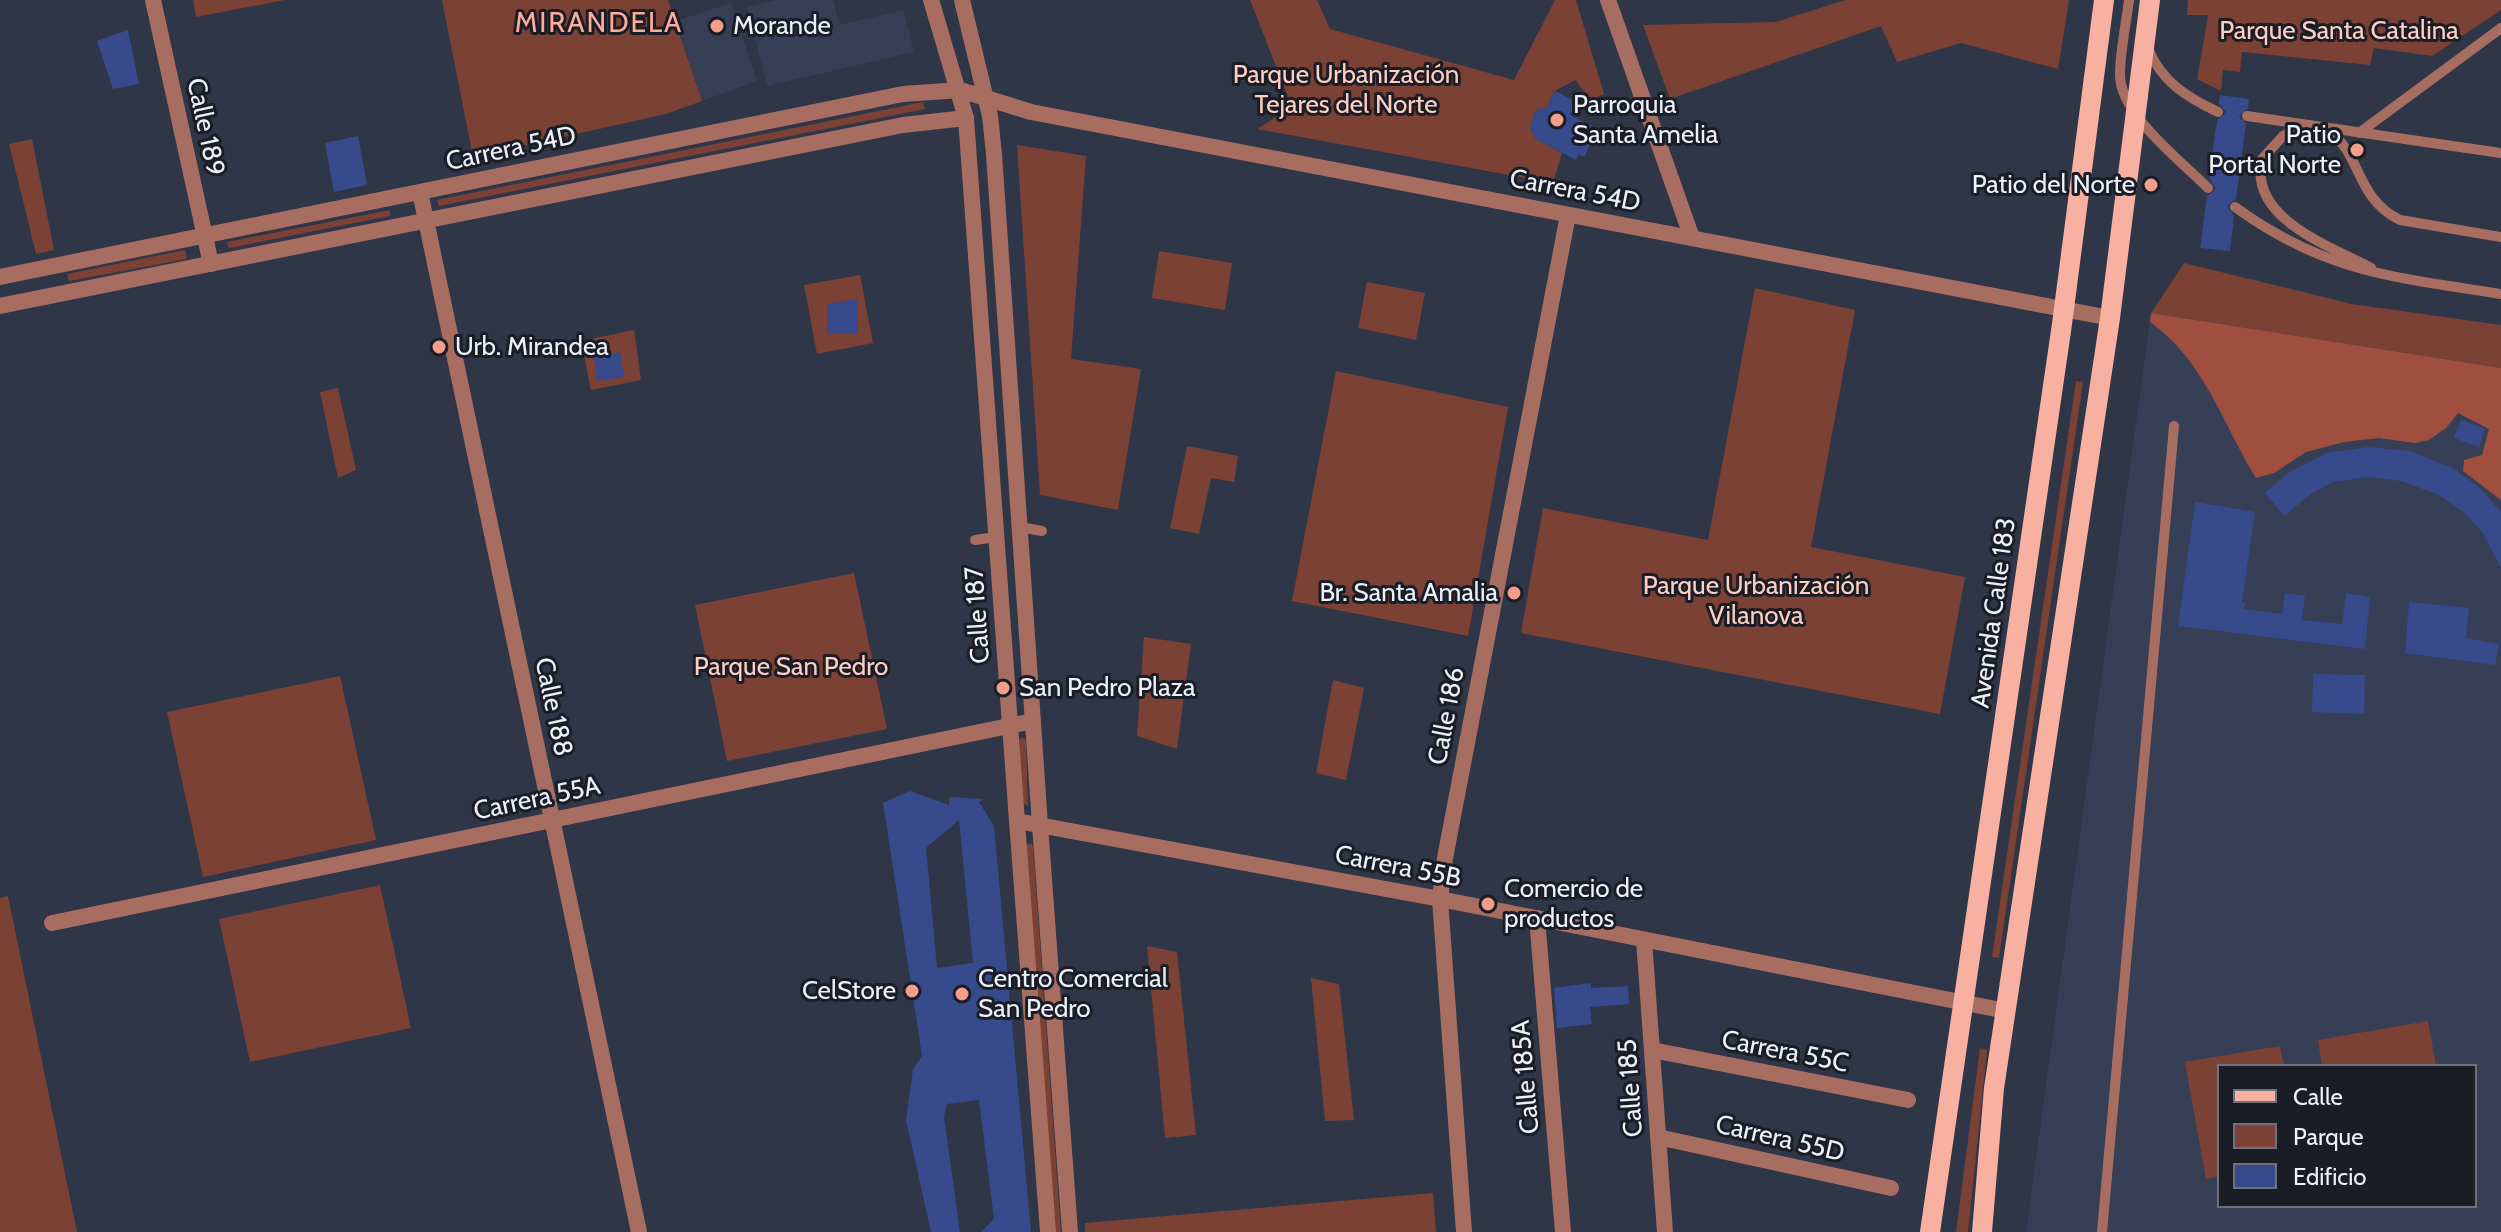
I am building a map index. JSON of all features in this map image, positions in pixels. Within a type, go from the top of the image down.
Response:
[{"type":"main road","name":"Avenida Calle 183","points":[[1930,1232],[2064,309],[2104,0]]},
{"type":"main road","points":[[1982,1232],[1990,1123],[2110,318],[2150,0]]},
{"type":"street","name":"Calle 189","points":[[153,0],[211,264]]},
{"type":"street","name":"Calle 187","points":[[931,0],[966,118],[1048,1232]]},
{"type":"street","name":"Calle 187","points":[[962,0],[990,116],[1070,1232]]},
{"type":"street","points":[[1608,0],[1692,238]]},
{"type":"street","name":"Carrera 54D","points":[[0,277],[903,94],[960,90],[1031,112],[2110,318]]},
{"type":"street","name":"Carrera 54D","points":[[0,306],[903,125],[1031,112]]},
{"type":"street","name":"Calle 188","points":[[420,192],[639,1232]]},
{"type":"street","name":"Calle 186","points":[[1464,1232],[1440,899],[1445,858],[1568,215]]},
{"type":"street","points":[[46,268],[51,296]]},
{"type":"street","name":"Carrera 55A","points":[[52,923],[1033,721]]},
{"type":"street","name":"Carrera 55B","points":[[1017,821],[1440,899],[2006,1011]]},
{"type":"street","name":"Calle 185A","points":[[1537,918],[1563,1232]]},
{"type":"street","name":"Calle 185","points":[[1644,940],[1665,1232]]},
{"type":"street","name":"Carrera 55C","points":[[1652,1050],[1908,1100]]},
{"type":"street","name":"Carrera 55D","points":[[1658,1137],[1891,1188]]},
{"type":"lane","points":[[2129,0],[2120,75],[2126,99],[2135,115],[2208,188]]},
{"type":"lane","points":[[2359,133],[2501,28]]},
{"type":"lane","points":[[2145,40],[2168,81],[2187,96],[2218,112]]},
{"type":"lane","points":[[2247,116],[2501,153]]},
{"type":"lane","points":[[2304,125],[2283,136],[2262,159],[2260,170],[2268,199],[2309,236],[2383,275]]},
{"type":"lane","points":[[2323,127],[2341,142],[2370,198],[2389,215],[2400,220],[2501,237]]},
{"type":"lane","points":[[2235,207],[2315,255],[2383,275],[2501,294]]},
{"type":"lane","points":[[2102,1232],[2174,426]]},
{"type":"lane","points":[[1020,527],[1042,531]]},
{"type":"lane","points":[[975,540],[996,537]]},
{"type":"shaded area","points":[[775,0],[833,0],[840,25],[903,10],[914,52],[767,86],[747,7]]},
{"type":"shaded area","points":[[731,3],[757,81],[702,101],[676,21]]},
{"type":"shaded area","points":[[2151,313],[2501,368],[2501,1232],[2026,1232]]},
{"type":"shaded area","points":[[2151,313],[2501,368],[2501,500],[2463,471],[2464,460],[2482,455],[2489,429],[2458,413],[2446,428],[2429,440],[2415,443],[2379,438],[2344,442],[2306,452],[2274,473],[2256,478],[2199,374],[2169,338],[2150,322]]},
{"type":"green space","points":[[193,0],[285,0],[196,17]]},
{"type":"green space","points":[[442,0],[668,0],[702,101],[666,114],[473,157]]},
{"type":"green space","name":"Parque Urbanización Tejares del Norte","points":[[1250,0],[1317,0],[1330,29],[1514,80],[1555,0],[1576,0],[1604,94],[1597,97],[1602,109],[1599,111],[1575,80],[1555,91],[1546,108],[1535,111],[1530,128],[1536,139],[1562,153],[1553,183],[1257,129],[1292,107]]},
{"type":"green space","points":[[1845,0],[2069,0],[2058,69],[1961,43],[1897,62],[1881,26],[1670,99],[1643,25],[1776,22]]},
{"type":"green space","name":"Parque Santa Catalina","points":[[2188,0],[2501,0],[2501,10],[2432,56],[2374,48],[2370,65],[2242,52],[2240,72],[2223,70],[2221,91],[2197,79],[2208,15],[2187,15]]},
{"type":"green space","points":[[923,102],[925,109],[439,206],[437,200]]},
{"type":"green space","points":[[32,139],[54,250],[36,254],[9,144]]},
{"type":"green space","points":[[1017,145],[1086,156],[1071,359],[1141,369],[1118,510],[1040,495]]},
{"type":"green space","points":[[390,210],[390,216],[229,248],[227,242]]},
{"type":"green space","points":[[185,250],[187,259],[69,281],[67,274]]},
{"type":"green space","points":[[1159,251],[1232,263],[1225,310],[1152,298]]},
{"type":"green space","points":[[2184,263],[2352,304],[2501,325],[2501,368],[2151,313]]},
{"type":"green space","points":[[860,275],[873,343],[817,354],[804,285]]},
{"type":"green space","points":[[1367,282],[1425,293],[1416,340],[1358,328]]},
{"type":"green space","name":"Parque Urbanización Vilanova","points":[[1755,288],[1855,310],[1811,547],[1965,577],[1940,714],[1521,633],[1543,508],[1708,540]]},
{"type":"green space","points":[[634,330],[641,380],[591,390],[581,341]]},
{"type":"green space","points":[[1336,371],[1508,407],[1468,636],[1292,601]]},
{"type":"green space","points":[[2076,381],[2083,382],[1999,958],[1992,957]]},
{"type":"green space","points":[[338,388],[356,470],[338,478],[320,392]]},
{"type":"green space","points":[[1187,446],[1238,456],[1234,482],[1211,478],[1199,534],[1170,528]]},
{"type":"green space","name":"Parque San Pedro","points":[[854,573],[887,729],[727,761],[695,605]]},
{"type":"green space","points":[[1144,637],[1191,644],[1177,749],[1137,736]]},
{"type":"green space","points":[[340,676],[376,840],[203,877],[167,712]]},
{"type":"green space","points":[[1333,680],[1364,688],[1346,780],[1316,773]]},
{"type":"green space","points":[[1022,737],[1026,740],[1028,806],[1023,803],[1018,742]]},
{"type":"green space","points":[[1031,843],[1061,1232],[1055,1232],[1026,845]]},
{"type":"green space","points":[[380,885],[411,1028],[250,1062],[219,919]]},
{"type":"green space","points":[[8,896],[77,1232],[0,1232],[0,898]]},
{"type":"green space","points":[[1147,946],[1177,952],[1196,1135],[1165,1138]]},
{"type":"green space","points":[[1311,978],[1339,984],[1354,1120],[1325,1121]]},
{"type":"green space","points":[[2428,1021],[2436,1064],[2322,1064],[2318,1040]]},
{"type":"green space","points":[[2280,1046],[2284,1064],[2217,1064],[2217,1177],[2206,1179],[2185,1062]]},
{"type":"green space","points":[[1980,1048],[1987,1050],[1968,1232],[1956,1232]]},
{"type":"green space","points":[[1433,1193],[1436,1232],[1085,1232],[1085,1223]]},
{"type":"building","points":[[128,30],[139,84],[113,89],[97,41]]},
{"type":"building","name":"Parroquia Santa Amelia","points":[[1555,91],[1577,102],[1570,115],[1592,125],[1588,133],[1594,137],[1584,157],[1579,154],[1576,160],[1536,139],[1530,128],[1535,111],[1546,108]]},
{"type":"building","points":[[2220,95],[2249,99],[2248,108],[2239,116],[2246,124],[2236,199],[2227,206],[2234,216],[2230,251],[2200,248],[2207,196],[2216,189],[2209,178],[2217,120],[2226,112],[2219,104]]},
{"type":"building","points":[[358,136],[367,185],[334,192],[325,143]]},
{"type":"building","points":[[857,299],[858,333],[827,334],[827,304]]},
{"type":"building","points":[[620,352],[624,377],[597,381],[594,358]]},
{"type":"building","points":[[2461,420],[2485,429],[2479,447],[2454,438]]},
{"type":"building","points":[[2368,447],[2410,451],[2452,468],[2478,486],[2501,512],[2501,568],[2482,532],[2466,514],[2439,495],[2401,481],[2368,477],[2333,482],[2311,494],[2284,516],[2265,493],[2289,472],[2327,453]]},
{"type":"building","points":[[2195,502],[2255,512],[2242,603],[2245,603],[2244,609],[2282,614],[2285,593],[2305,596],[2302,620],[2342,624],[2346,593],[2370,597],[2365,649],[2178,626]]},
{"type":"building","points":[[2409,602],[2469,608],[2466,638],[2499,644],[2495,665],[2405,653]]},
{"type":"building","points":[[2313,674],[2365,675],[2364,714],[2312,712]]},
{"type":"building","name":"Centro Comercial San Pedro","points":[[910,791],[949,805],[949,797],[984,799],[979,802],[994,826],[1031,1232],[981,1232],[994,1219],[979,1100],[947,1104],[944,1117],[960,1232],[931,1232],[906,1120],[913,1069],[922,1056],[883,803]],"holes":[[[959,820],[973,963],[937,968],[926,848]]]},
{"type":"building","points":[[1591,983],[1591,988],[1628,986],[1629,1004],[1590,1007],[1592,1024],[1557,1028],[1554,988]]},
{"type":"place","name":"Morande","points":[[717,26]]},
{"type":"place","name":"Parroquia Santa Amelia","points":[[1557,120]]},
{"type":"place","name":"Patio Portal Norte","points":[[2357,150]]},
{"type":"place","name":"Patio del Norte","points":[[2151,185]]},
{"type":"place","name":"Urb. Mirandea","points":[[439,347]]},
{"type":"place","name":"Br. Santa Amalia","points":[[1514,593]]},
{"type":"place","name":"San Pedro Plaza","points":[[1003,688]]},
{"type":"place","name":"Comercio de productos","points":[[1488,904]]},
{"type":"place","name":"CelStore","points":[[912,991]]},
{"type":"place","name":"Centro Comercial San Pedro","points":[[962,994]]},
{"type":"district","name":"MIRANDELA","points":[[599,24]]}]
